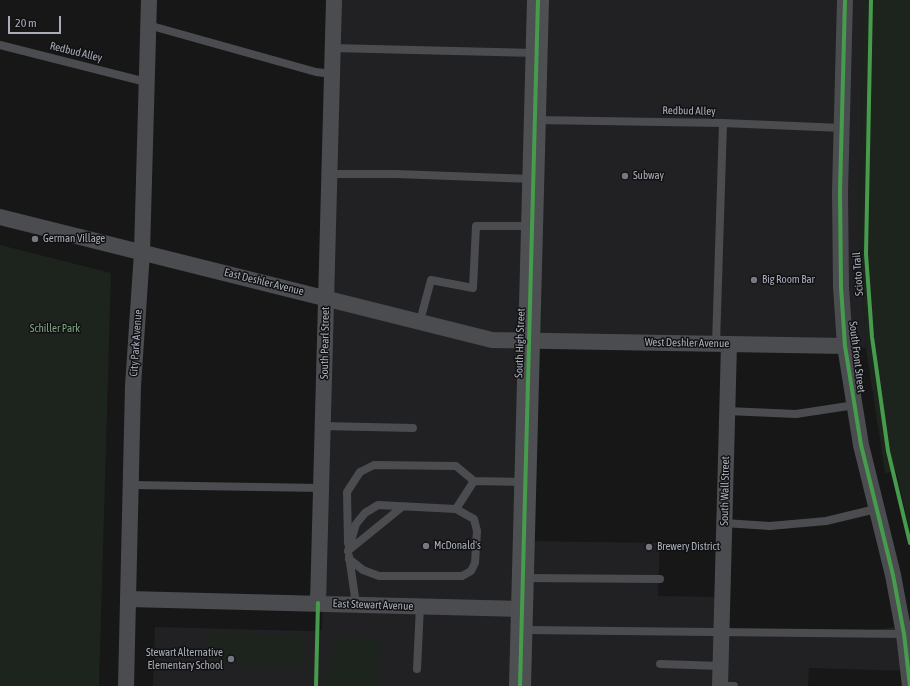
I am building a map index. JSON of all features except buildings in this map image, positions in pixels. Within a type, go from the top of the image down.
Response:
[{"type":"main road","name":"South High Street","points":[[520,686],[538,0]]},
{"type":"street","name":"City Park Avenue","points":[[126,686],[133,386],[142,252],[148,0]]},
{"type":"street","name":"South Pearl Street","points":[[318,603],[334,0]]},
{"type":"street","name":"South Front Street","points":[[845,0],[840,190],[841,287],[845,346],[861,445],[893,575],[904,634],[910,686]]},
{"type":"street","name":"East Deshler Avenue","points":[[0,217],[492,340],[528,341]]},
{"type":"street","name":"West Deshler Avenue","points":[[528,341],[845,346]]},
{"type":"street","name":"South Wall Street","points":[[720,686],[727,411],[723,344]]},
{"type":"street","name":"East Stewart Avenue","points":[[128,599],[420,606],[522,620]]},
{"type":"lane","points":[[148,25],[316,72],[332,74]]},
{"type":"lane","name":"Redbud Alley","points":[[0,45],[146,82]]},
{"type":"lane","points":[[332,48],[536,53]]},
{"type":"lane","name":"Redbud Alley","points":[[535,120],[723,123],[842,128]]},
{"type":"lane","points":[[723,123],[723,344]]},
{"type":"lane","points":[[329,174],[396,174],[533,179]]},
{"type":"lane","points":[[420,321],[431,280],[473,288],[476,226],[532,226]]},
{"type":"lane","points":[[727,411],[796,414],[854,405]]},
{"type":"lane","points":[[323,426],[413,428]]},
{"type":"lane","points":[[356,604],[348,555],[347,492],[360,472],[374,464],[456,466],[474,481],[525,482]]},
{"type":"lane","points":[[456,509],[474,481]]},
{"type":"lane","points":[[131,485],[322,488]]},
{"type":"lane","points":[[378,505],[456,509],[474,519],[478,531],[474,563],[471,570],[462,576],[379,576],[362,570],[348,555],[356,524],[365,513],[378,505]]},
{"type":"lane","points":[[348,555],[402,507]]},
{"type":"lane","points":[[724,523],[770,526],[826,521],[876,509]]},
{"type":"lane","points":[[523,578],[660,579]]},
{"type":"lane","points":[[417,669],[420,606]]},
{"type":"lane","points":[[522,620],[722,633],[904,634]]},
{"type":"lane","points":[[660,664],[720,666]]},
{"type":"lane","points":[[720,686],[734,686]]},
{"type":"shaded area","points":[[339,0],[863,0],[860,237],[866,348],[532,343],[525,541],[660,543],[658,596],[723,597],[721,632],[837,635],[910,625],[910,671],[809,668],[808,686],[153,686],[155,627],[309,631],[322,630]]},
{"type":"green space","points":[[863,0],[910,0],[910,532],[896,471],[885,473],[866,348],[860,237]]},
{"type":"green space","name":"Schiller Park","points":[[0,245],[111,273],[99,686],[0,686]]},
{"type":"green space","points":[[208,633],[303,635],[303,666],[207,664]]},
{"type":"green space","points":[[334,637],[381,638],[379,686],[326,686],[327,668],[334,668]]},
{"type":"cycle path","points":[[520,686],[538,0]]},
{"type":"cycle path","points":[[845,0],[840,191],[841,287],[845,346],[861,445],[893,575],[904,634],[910,686]]},
{"type":"cycle path","name":"Scioto Trail","points":[[871,0],[866,254],[872,337],[888,451],[910,543]]},
{"type":"cycle path","points":[[316,686],[318,603]]},
{"type":"place","name":"Subway","points":[[625,176]]},
{"type":"place","name":"German Village","points":[[35,239]]},
{"type":"place","name":"Big Room Bar","points":[[754,280]]},
{"type":"place","name":"McDonald's","points":[[426,546]]},
{"type":"place","name":"Brewery District","points":[[649,547]]},
{"type":"place","name":"Stewart Alternative Elementary School","points":[[231,659]]}]
